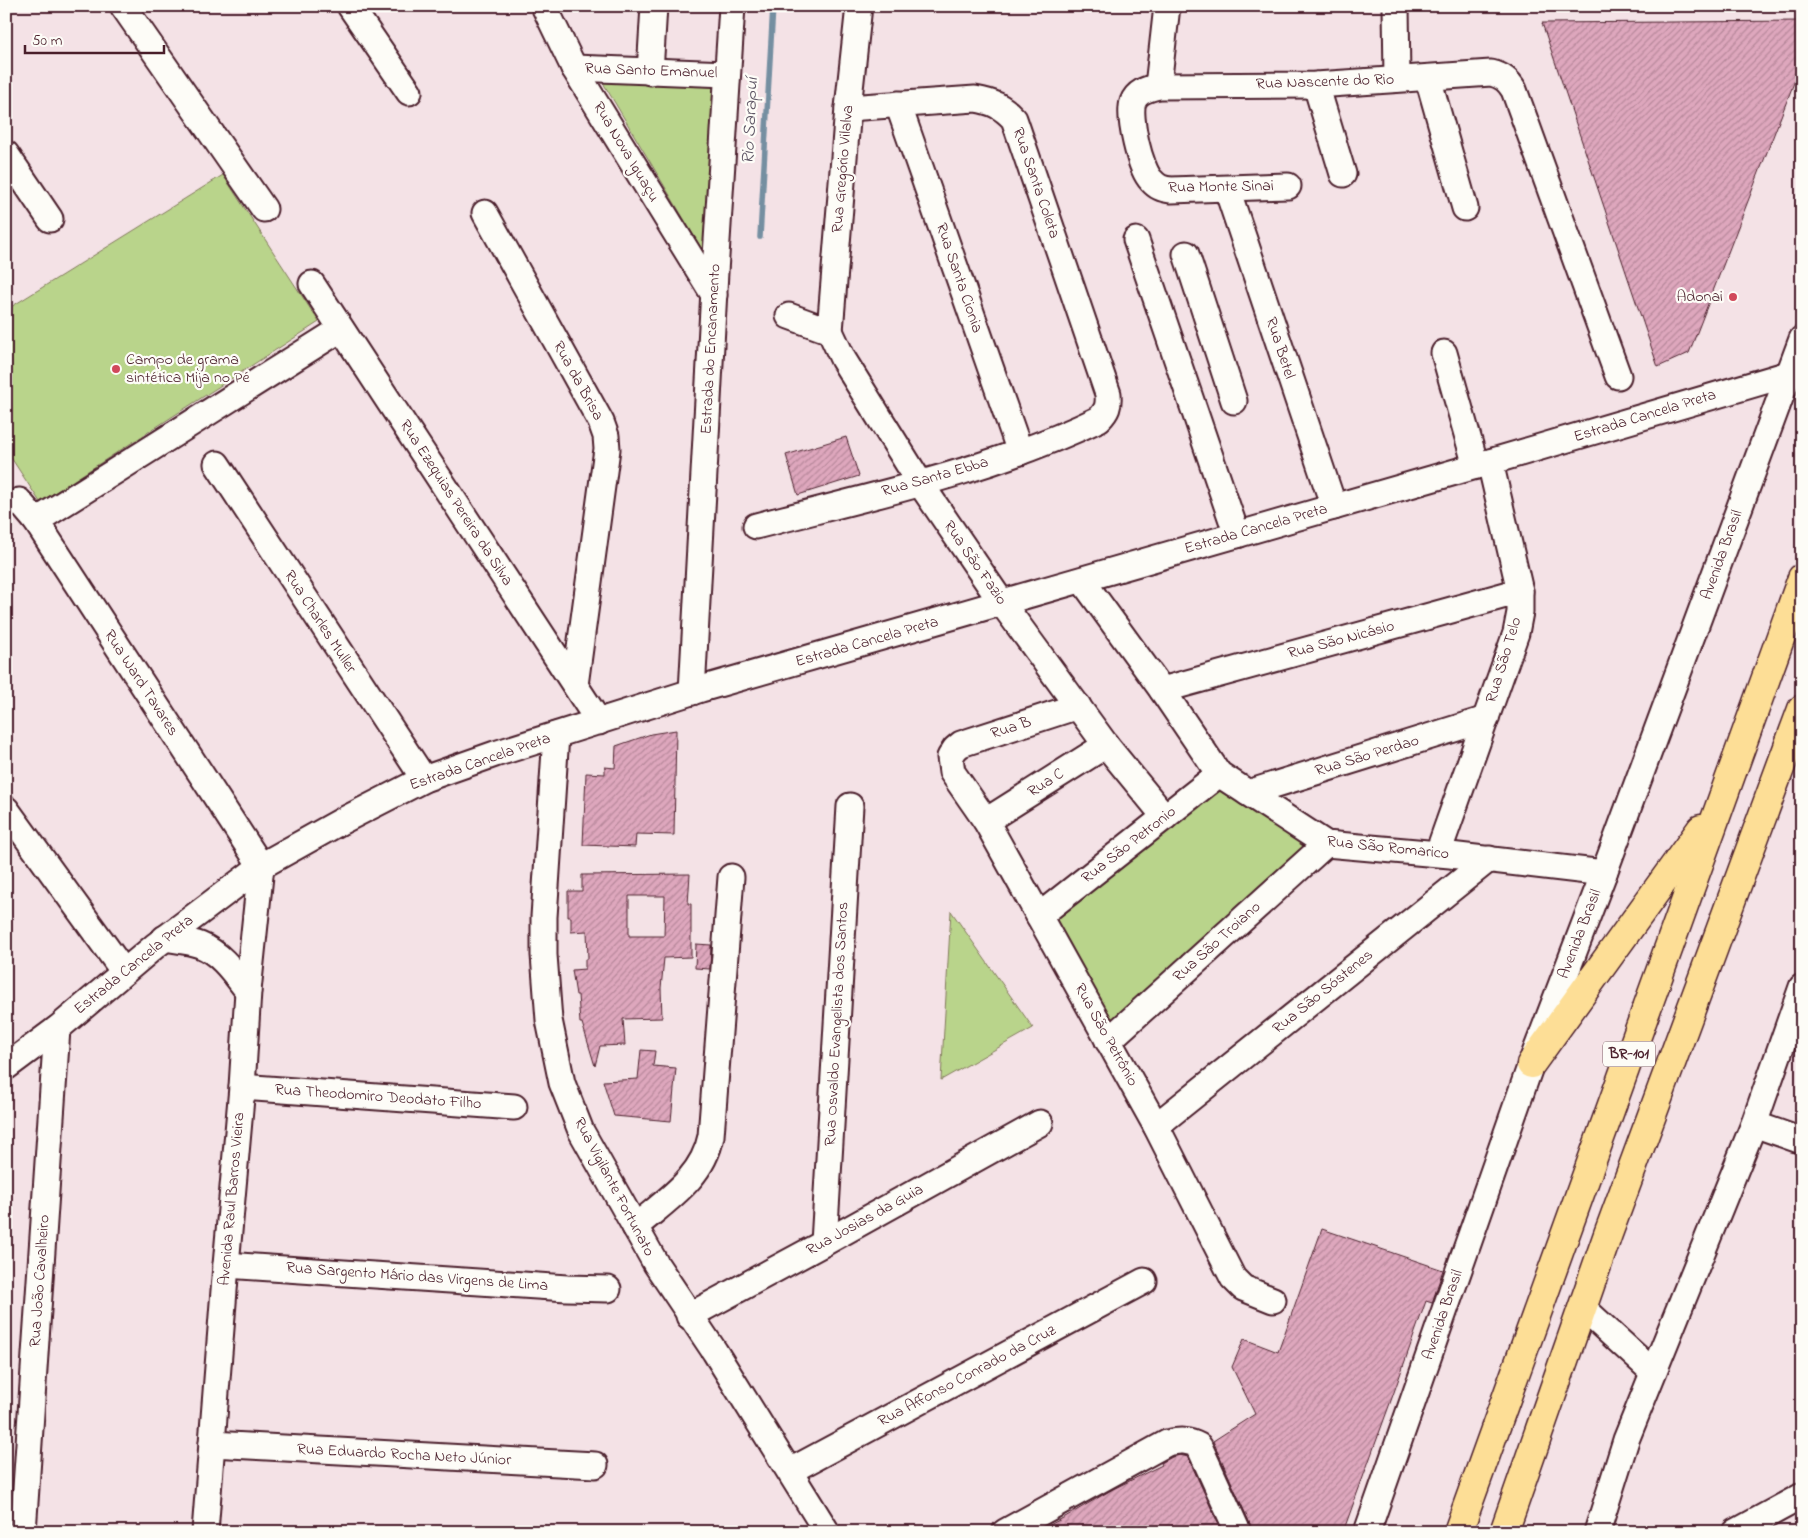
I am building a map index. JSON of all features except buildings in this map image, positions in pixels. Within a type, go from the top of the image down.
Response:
[{"type":"highway","name":"BR-101","points":[[1458,1532],[1719,803],[1802,578]]},
{"type":"highway","name":"BR-101","points":[[1504,1532],[1582,1307],[1802,709]]},
{"type":"highway","points":[[1530,1064],[1719,803]]},
{"type":"street","points":[[123,6],[264,209]]},
{"type":"street","points":[[350,6],[410,92]]},
{"type":"street","name":"Rua Nova Iguaçu","points":[[544,6],[574,68],[714,295]]},
{"type":"street","points":[[650,72],[654,6]]},
{"type":"street","name":"Estrada do Encanamento","points":[[692,692],[732,6]]},
{"type":"street","name":"Rua Gregório Vilalva","points":[[830,331],[858,6]]},
{"type":"street","points":[[1158,86],[1167,6]]},
{"type":"street","points":[[1396,6],[1397,79]]},
{"type":"street","name":"Rua Santo Emanuel","points":[[574,68],[727,74]]},
{"type":"street","name":"Rua Nascente do Rio","points":[[1158,86],[1316,85],[1491,73],[1501,75],[1508,80],[1514,90],[1618,376]]},
{"type":"street","points":[[1428,78],[1465,208]]},
{"type":"street","points":[[1316,85],[1342,174]]},
{"type":"street","name":"Rua Monte Sinai","points":[[1158,86],[1141,91],[1133,102],[1132,121],[1143,167],[1149,179],[1159,188],[1171,190],[1288,186]]},
{"type":"street","name":"Rua Santa Coleta","points":[[848,108],[975,99],[991,102],[1003,108],[1014,119],[1108,394],[1107,411]]},
{"type":"street","name":"Rua Santa Cionia","points":[[898,104],[1020,452]]},
{"type":"street","points":[[6,154],[50,219]]},
{"type":"street","name":"Rua Betel","points":[[1227,189],[1334,507]]},
{"type":"street","name":"Rua da Brisa","points":[[485,213],[596,413],[606,436],[607,449],[575,685]]},
{"type":"street","points":[[1136,240],[1237,534]]},
{"type":"street","points":[[1186,254],[1234,401]]},
{"type":"street","name":"Rua Ezequias Pereira da Silva","points":[[312,284],[599,722]]},
{"type":"street","points":[[789,316],[830,331]]},
{"type":"street","points":[[36,521],[341,329]]},
{"type":"street","name":"Rua São Fazio","points":[[830,331],[843,358],[920,483],[1002,603],[1106,745],[1165,816]]},
{"type":"street","name":"Avenida Brasil","points":[[1368,1532],[1530,1064],[1796,372],[1802,339]]},
{"type":"street","points":[[1175,353],[1214,341]]},
{"type":"street","name":"Rua São Telo","points":[[1438,853],[1516,633],[1520,612],[1520,591],[1483,464],[1444,353]]},
{"type":"street","name":"Estrada Cancela Preta","points":[[6,1066],[57,1029],[165,938],[261,866],[348,817],[424,779],[692,692],[1796,372]]},
{"type":"street","name":"Rua Santa Ebba","points":[[756,526],[920,483],[1020,452],[1090,423],[1107,411]]},
{"type":"street","name":"Rua Charles Muller","points":[[217,464],[424,779]]},
{"type":"street","name":"Rua Ward Tavares","points":[[19,501],[36,521],[261,866]]},
{"type":"street","name":"Rua São Romarico","points":[[1082,580],[1162,690],[1219,774],[1326,844],[1438,853],[1604,872]]},
{"type":"street","name":"Rua São Nicásio","points":[[1162,690],[1520,591]]},
{"type":"street","name":"Rua B","points":[[950,757],[961,744],[1078,706]]},
{"type":"street","name":"Rua São Perdao","points":[[1248,793],[1486,719]]},
{"type":"street","name":"Rua Vigilante Fortunato","points":[[556,735],[544,917],[544,956],[550,1020],[562,1084],[581,1131],[656,1264],[689,1316],[715,1352],[827,1532]]},
{"type":"street","name":"Rua C","points":[[986,821],[1106,745]]},
{"type":"street","name":"Rua São Petrônio","points":[[950,757],[952,772],[986,821],[1156,1126],[1232,1278],[1243,1288],[1273,1300]]},
{"type":"street","name":"Rua São Petronio","points":[[1039,916],[1219,774]]},
{"type":"street","name":"Rua Osvaldo Evangelista dos Santos","points":[[824,1243],[850,806]]},
{"type":"street","points":[[6,809],[124,972]]},
{"type":"street","name":"Rua São Troiano","points":[[1108,1040],[1326,844]]},
{"type":"street","name":"Rua São Sóstenes","points":[[1156,1126],[1490,859]]},
{"type":"street","name":"Avenida Raul Barros Vieira","points":[[205,1532],[242,1087],[248,991],[261,866]]},
{"type":"street","points":[[635,1227],[694,1176],[708,1150],[711,1136],[730,877]]},
{"type":"street","points":[[165,938],[199,945],[212,952],[225,961],[248,991]]},
{"type":"street","points":[[1597,1532],[1626,1440],[1754,1124],[1802,987]]},
{"type":"street","name":"Rua João Cavalheiro","points":[[23,1532],[57,1029]]},
{"type":"street","name":"Rua Theodomiro Deodato Filho","points":[[242,1087],[514,1107]]},
{"type":"street","name":"Rua Josias da Guia","points":[[689,1316],[1040,1122]]},
{"type":"street","points":[[1754,1124],[1802,1141]]},
{"type":"street","name":"Rua Sargento Mário das Virgens de Lima","points":[[226,1265],[567,1288],[608,1289]]},
{"type":"street","name":"Rua Affonso Conrado da Cruz","points":[[790,1471],[1144,1281]]},
{"type":"street","points":[[1582,1307],[1653,1372]]},
{"type":"street","points":[[1005,1532],[1167,1443],[1180,1440],[1199,1446],[1238,1532]]},
{"type":"street","name":"Rua Eduardo Rocha Neto Júnior","points":[[212,1444],[596,1465]]},
{"type":"street","points":[[1736,1532],[1802,1496]]},
{"type":"green space","points":[[599,76],[723,85],[706,256]]},
{"type":"green space","points":[[223,175],[319,322],[40,502],[6,450],[6,310]]},
{"type":"green space","points":[[1216,782],[1313,847],[1109,1026],[1044,919]]},
{"type":"green space","points":[[951,911],[1033,1028],[941,1080]]},
{"type":"waterway","name":"Rio Sarapuí","points":[[760,237],[773,6]]},
{"type":"place","name":"Adonai","points":[[1733,297]]},
{"type":"place","name":"Campo de grama sintética Mija no Pé","points":[[116,369]]}]
